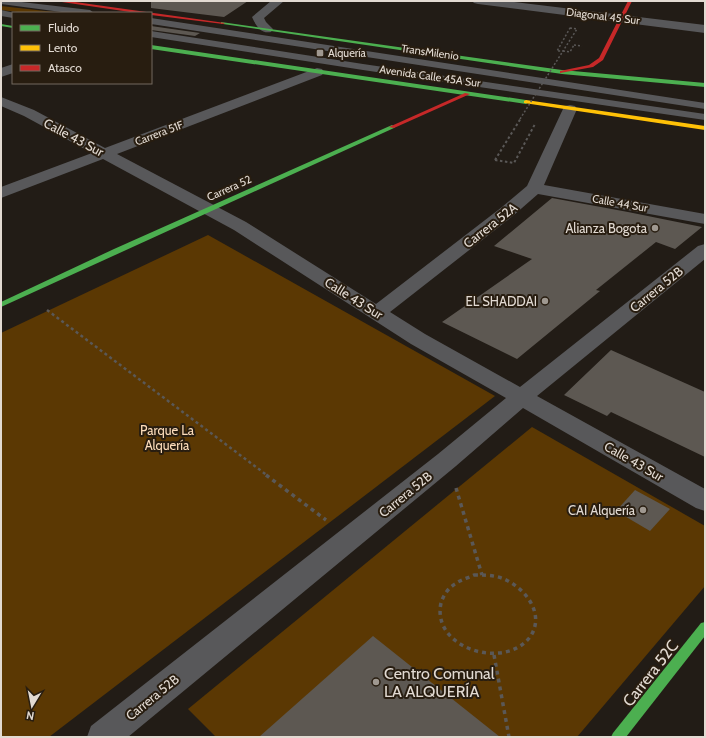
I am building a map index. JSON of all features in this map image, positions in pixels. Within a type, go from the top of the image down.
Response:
[{"type":"main road","name":"Avenida Calle 45A Sur","points":[[57,1],[140,12]]},
{"type":"main road","points":[[562,72],[591,66],[601,58],[630,1]]},
{"type":"main road","name":"Avenida Calle 45A Sur","points":[[152,14],[562,72],[652,78],[705,85]]},
{"type":"main road","points":[[1,25],[12,27]]},
{"type":"main road","name":"Avenida Calle 45A Sur","points":[[152,47],[570,110],[705,128]]},
{"type":"main road","name":"Carrera 52","points":[[1,305],[467,94]]},
{"type":"main road","points":[[570,110],[705,134]]},
{"type":"main road","name":"Carrera 52C","points":[[618,737],[705,627]]},
{"type":"street","points":[[267,29],[261,24],[258,17],[278,1]]},
{"type":"street","name":"Diagonal 45 Sur","points":[[478,1],[705,29]]},
{"type":"street","points":[[1,73],[12,68]]},
{"type":"street","name":"Carrera 51F","points":[[1,193],[317,72]]},
{"type":"street","name":"Calle 43 Sur","points":[[1,101],[29,113],[240,226],[418,339],[705,501]]},
{"type":"street","name":"Carrera 52A","points":[[377,313],[508,211],[534,188],[570,110]]},
{"type":"street","name":"Calle 44 Sur","points":[[534,188],[705,219]]},
{"type":"street","name":"Carrera 52B","points":[[117,733],[350,538],[705,250]]},
{"type":"lane","points":[[1,2],[82,12]]},
{"type":"lane","points":[[1,13],[12,15]]},
{"type":"lane","name":"TransMilenio","points":[[152,22],[705,106]]},
{"type":"lane","name":"TransMilenio","points":[[152,34],[363,67],[705,117]]},
{"type":"path","points":[[538,118],[514,163],[495,160],[549,72],[553,66],[561,54],[565,48],[573,36],[577,29],[570,28],[557,51],[564,52],[570,52],[574,45]]},
{"type":"path","points":[[26,294],[350,538]]},
{"type":"path","points":[[447,460],[482,575]]},
{"type":"path","points":[[474,575],[503,578],[528,595],[534,607],[537,620],[533,634],[524,644],[510,652],[494,655],[477,652],[461,645],[449,635],[442,622],[439,609],[442,597],[450,587],[460,579],[474,575]]},
{"type":"path","points":[[494,655],[509,737]]},
{"type":"green space","points":[[1,6],[54,12],[18,12],[1,10]]},
{"type":"green space","name":"Parque La Alquería","points":[[208,235],[495,396],[49,737],[1,737],[1,333]]},
{"type":"green space","points":[[532,427],[705,526],[705,586],[577,737],[216,737],[188,709]]},
{"type":"building","points":[[151,1],[248,1],[224,17],[151,8]]},
{"type":"building","points":[[152,26],[200,33],[195,36],[152,30]]},
{"type":"building","points":[[552,198],[702,227],[675,249],[656,242],[596,290],[600,291],[517,359],[442,322],[532,259],[494,246]]},
{"type":"building","points":[[611,350],[705,392],[705,457],[611,412],[607,416],[564,395]]},
{"type":"building","name":"CAI Alquería","points":[[635,490],[670,509],[650,531],[616,511]]},
{"type":"building","name":"Centro Comunal LA ALQUERÍA","points":[[373,636],[500,737],[259,737]]},
{"type":"traffic: fast","points":[[223,23],[562,72],[705,85]]},
{"type":"traffic: fast","points":[[1,25],[12,27]]},
{"type":"traffic: fast","points":[[152,47],[526,102]]},
{"type":"traffic: fast","points":[[1,305],[392,127]]},
{"type":"traffic: fast","points":[[618,737],[705,627]]},
{"type":"traffic: slow","points":[[526,102],[705,128]]},
{"type":"traffic: jam","points":[[57,1],[140,12]]},
{"type":"traffic: jam","points":[[562,72],[591,66],[601,59],[630,1]]},
{"type":"traffic: jam","points":[[152,14],[223,23]]},
{"type":"traffic: jam","points":[[392,127],[467,94]]},
{"type":"place","name":"Alquería","points":[[320,53]]},
{"type":"place","name":"Alianza Bogota","points":[[655,228]]},
{"type":"place","name":"EL SHADDAI","points":[[545,301]]},
{"type":"place","name":"CAI Alquería","points":[[643,510]]},
{"type":"place","name":"Centro Comunal LA ALQUERÍA","points":[[376,682]]}]
